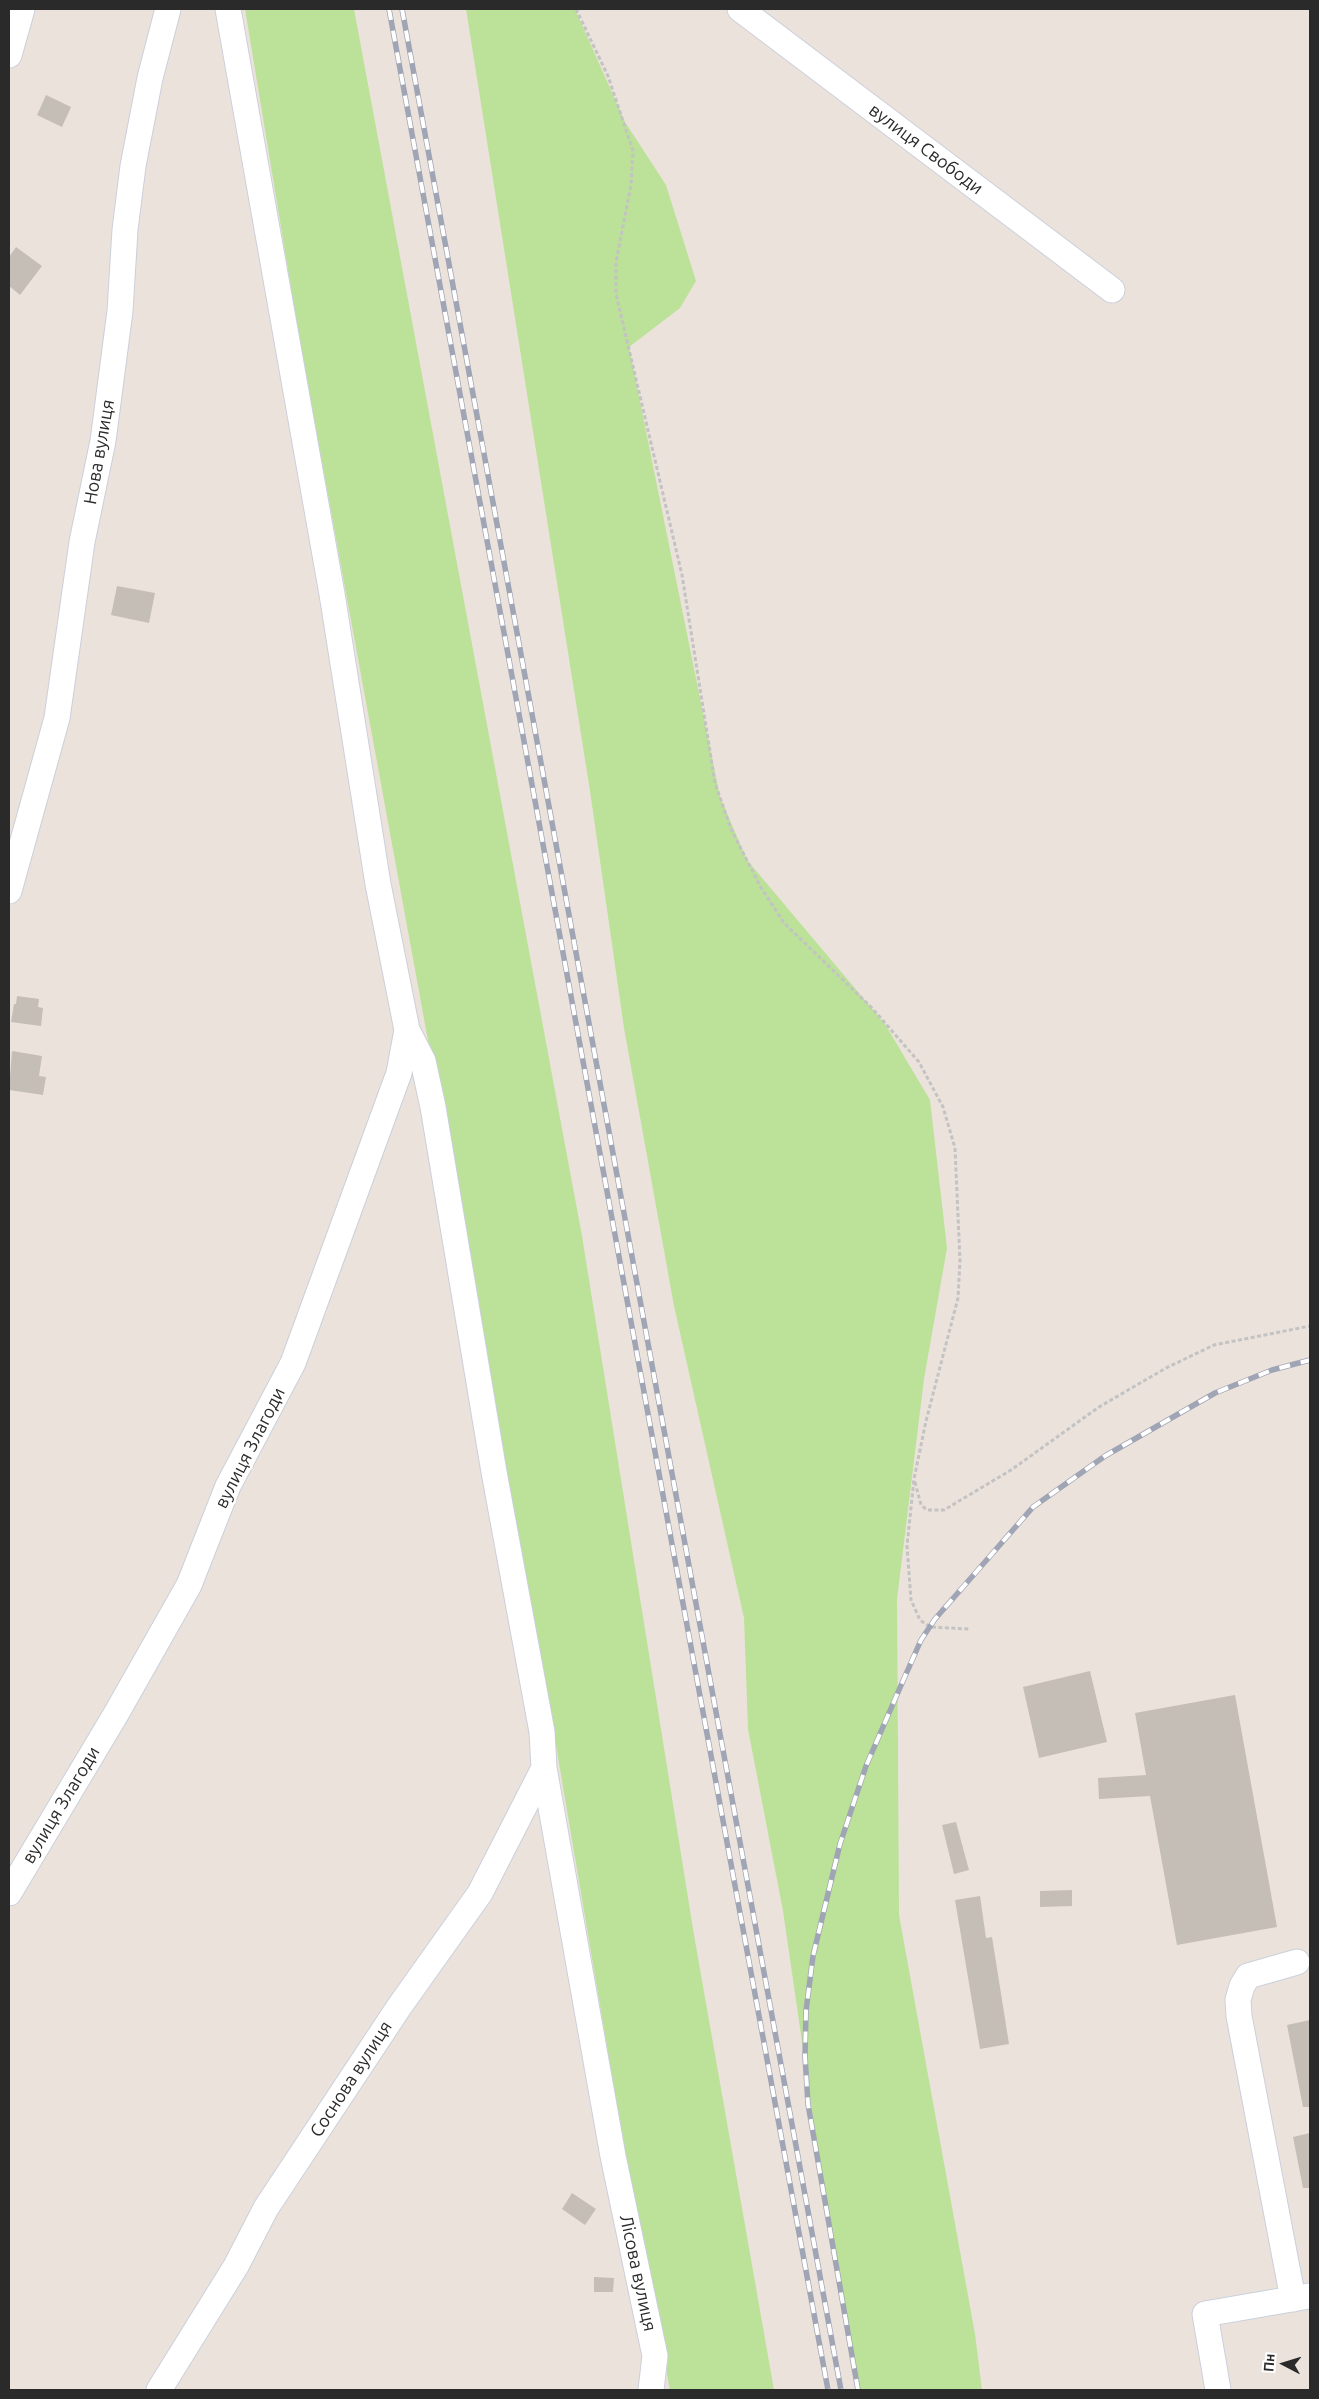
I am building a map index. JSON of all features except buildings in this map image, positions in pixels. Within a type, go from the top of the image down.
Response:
[{"type":"street","points":[[9,55],[22,9]]},
{"type":"street","name":"Нова вулиця","points":[[9,890],[57,718],[82,542],[103,441],[120,311],[125,230],[133,166],[150,78],[168,9]]},
{"type":"street","points":[[228,9],[332,594],[378,884],[407,1030]]},
{"type":"street","name":"вулиця Свободи","points":[[740,9],[1112,290]]},
{"type":"street","name":"Лісова вулиця","points":[[407,1030],[423,1061],[433,1107],[494,1472],[542,1732],[544,1768],[613,2156],[655,2356],[651,2390]]},
{"type":"street","name":"вулиця Злагоди","points":[[9,1893],[116,1714],[189,1585],[228,1486],[293,1364],[399,1073],[407,1030]]},
{"type":"street","name":"Соснова вулиця","points":[[159,2390],[236,2266],[266,2208],[398,2007],[480,1893],[544,1768]]},
{"type":"street","points":[[1218,2390],[1205,2314],[1302,2297],[1239,2016],[1238,2000],[1242,1986],[1248,1976],[1297,1962]]},
{"type":"street","points":[[655,2356],[662,2390]]},
{"type":"path","points":[[576,9],[608,76],[633,151],[631,185],[616,262],[616,294],[682,575],[715,784],[732,830],[760,886],[784,923],[872,1008],[919,1062],[943,1107],[955,1148],[960,1261],[958,1298],[926,1421],[914,1479],[907,1546],[911,1600],[920,1620],[930,1627],[969,1629]]},
{"type":"path","points":[[914,1479],[921,1505],[927,1510],[944,1510],[1011,1470],[1099,1407],[1166,1368],[1214,1345],[1310,1326]]},
{"type":"green space","points":[[245,9],[354,9],[582,1236],[694,1935],[774,2390],[670,2390],[630,2182],[541,1657],[300,342]]},
{"type":"green space","points":[[466,9],[575,9],[625,122],[666,185],[696,281],[680,308],[629,347],[720,797],[747,860],[885,1024],[930,1100],[947,1248],[924,1379],[897,1599],[899,1915],[975,2334],[982,2390],[860,2390],[831,2241],[783,1911],[748,1729],[744,1618],[674,1306],[624,1028],[590,791]]},
{"type":"railway","points":[[389,9],[828,2390]]},
{"type":"railway","points":[[402,9],[841,2390]]},
{"type":"railway","points":[[858,2390],[808,2104],[805,2056],[806,2011],[813,1956],[840,1844],[866,1766],[899,1690],[921,1640],[935,1619],[1033,1507],[1105,1456],[1215,1393],[1272,1370],[1310,1360]]}]
